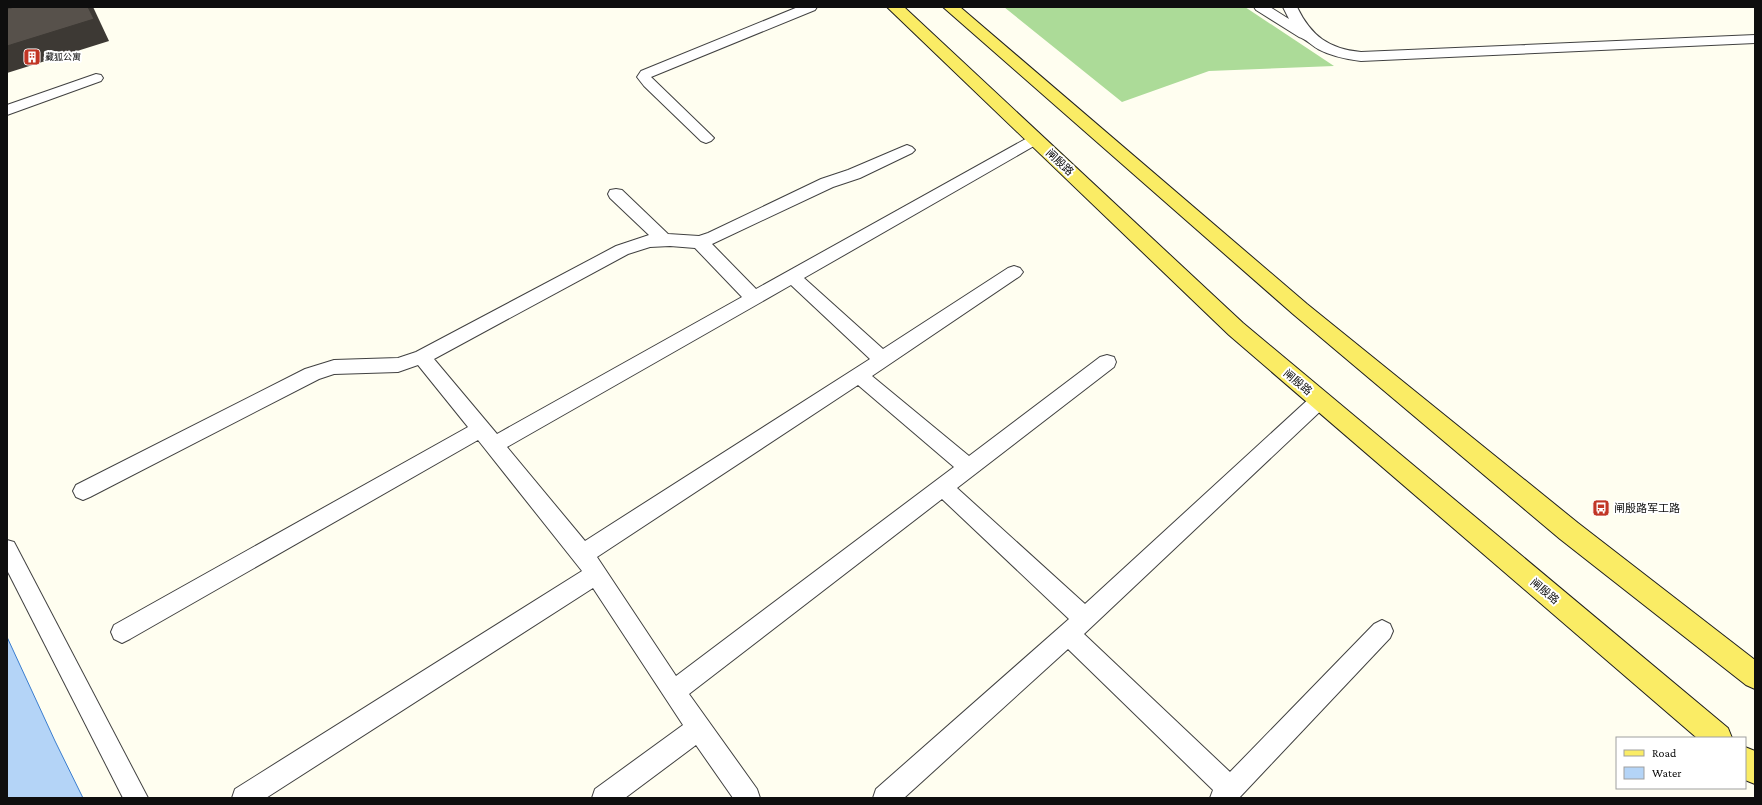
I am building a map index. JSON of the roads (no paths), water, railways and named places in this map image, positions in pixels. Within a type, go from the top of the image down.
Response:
[{"type":"main road","name":"闸殷路","points":[[895,7],[1236,330],[1717,737]]},
{"type":"main road","points":[[951,7],[1300,310],[1569,531],[1755,676]]},
{"type":"main road","points":[[1746,762],[1755,770]]},
{"type":"lane","points":[[706,138],[648,83],[644,77],[646,74],[810,7]]},
{"type":"lane","points":[[1261,7],[1320,44],[1333,51],[1350,56],[1372,57],[1755,39]]},
{"type":"lane","points":[[1290,7],[1299,26],[1320,44]]},
{"type":"lane","points":[[7,110],[96,78]]},
{"type":"lane","points":[[494,446],[1036,139]]},
{"type":"lane","points":[[83,491],[312,374],[334,367],[398,365],[422,357],[622,250],[649,241],[664,240],[700,242],[714,237],[827,183],[854,174],[906,150]]},
{"type":"lane","points":[[616,194],[664,240]]},
{"type":"lane","points":[[700,242],[755,299]]},
{"type":"lane","points":[[583,554],[1014,272]]},
{"type":"lane","points":[[793,277],[882,359]]},
{"type":"lane","points":[[422,357],[583,554],[673,692],[748,798]]},
{"type":"lane","points":[[673,692],[1107,362]]},
{"type":"lane","points":[[859,374],[968,467]]},
{"type":"lane","points":[[886,798],[1068,634],[1320,400]]},
{"type":"lane","points":[[122,632],[481,429]]},
{"type":"lane","points":[[942,487],[1084,618]]},
{"type":"lane","points":[[7,549],[136,798]]},
{"type":"lane","points":[[244,798],[596,574]]},
{"type":"lane","points":[[1068,634],[1226,794],[1382,630]]},
{"type":"lane","points":[[604,798],[699,728]]},
{"type":"water","points":[[7,637],[55,741],[83,798],[7,798]]},
{"type":"place","name":"藏狐公寓","points":[[32,57]]},
{"type":"place","name":"闸殷路军工路","points":[[1601,508]]}]
